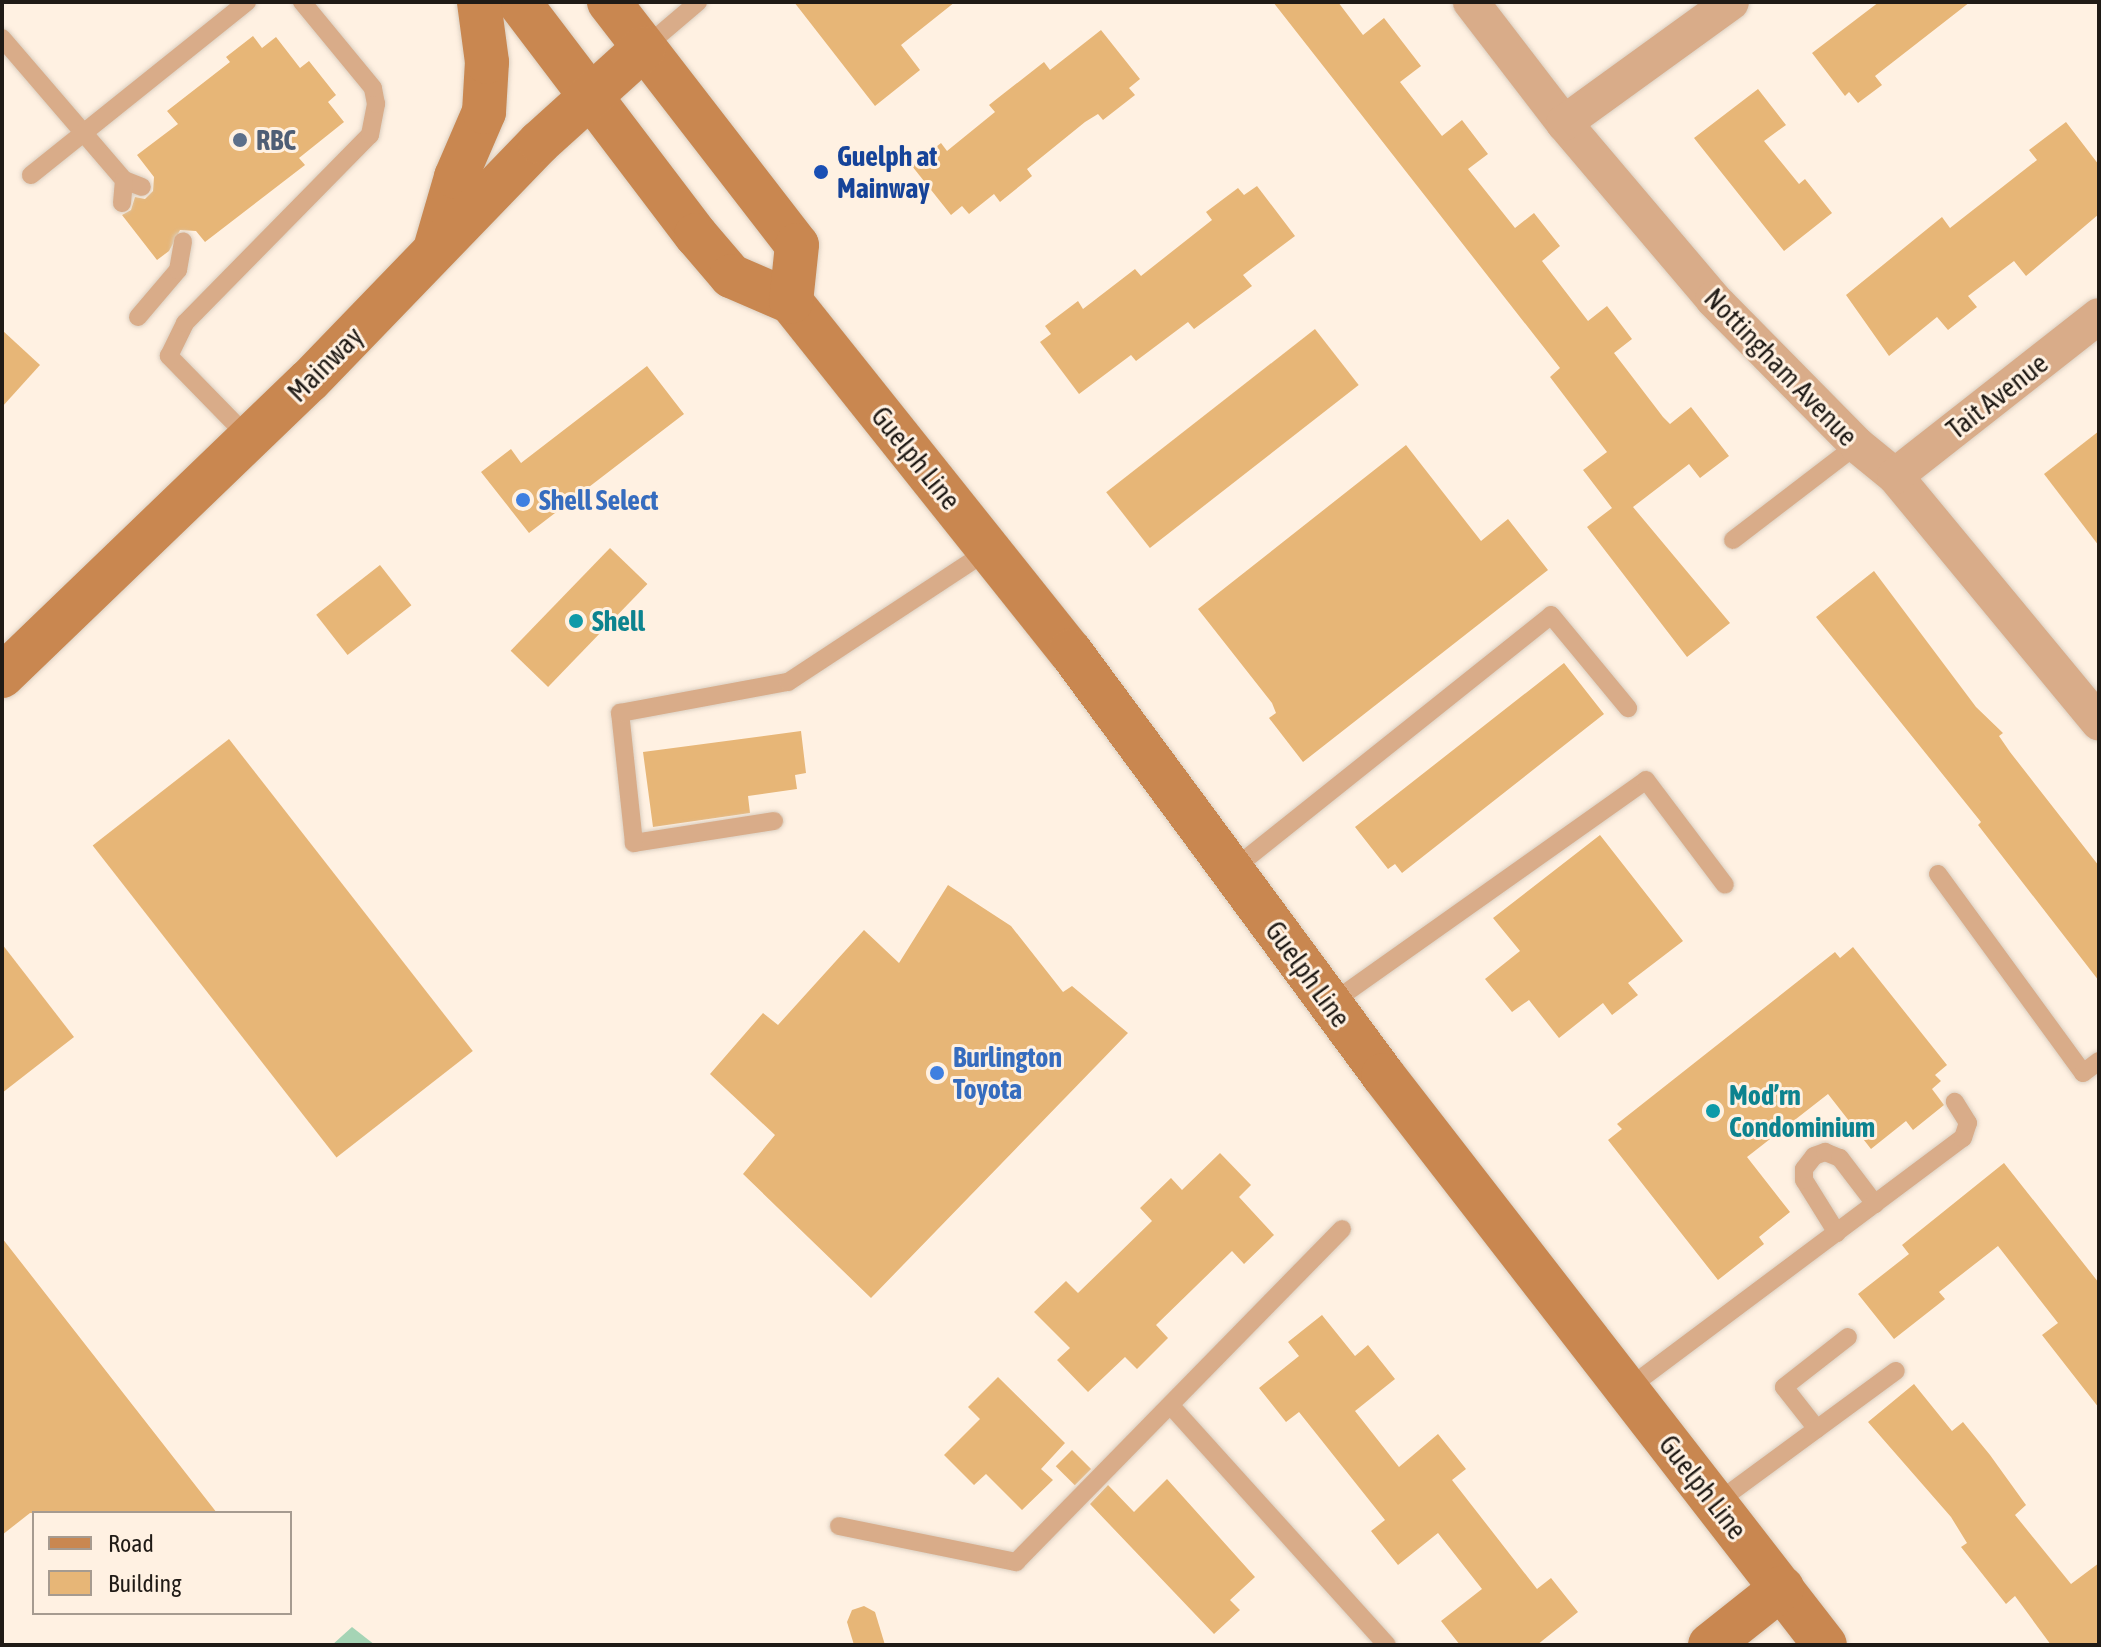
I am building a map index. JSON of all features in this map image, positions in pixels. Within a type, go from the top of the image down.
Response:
[{"type":"main road","points":[[434,254],[456,177],[484,112],[487,62],[479,2]]},
{"type":"main road","name":"Guelph Line","points":[[519,2],[731,276],[791,302],[989,550],[1330,1004],[1825,1645]]},
{"type":"main road","points":[[609,2],[797,245],[791,302]]},
{"type":"main road","name":"Mainway","points":[[2,676],[249,438],[592,93],[644,48]]},
{"type":"main road","points":[[1710,1645],[1782,1588]]},
{"type":"street","name":"Nottingham Avenue","points":[[1471,2],[1564,123],[1713,299],[1857,445],[1895,476],[2099,723]]},
{"type":"street","points":[[1564,123],[1731,2]]},
{"type":"street","name":"Tait Avenue","points":[[1895,476],[2099,316]]},
{"type":"lane","points":[[31,175],[247,2]]},
{"type":"lane","points":[[249,438],[169,356],[185,323],[370,135],[375,120],[373,88],[302,2]]},
{"type":"lane","points":[[644,48],[698,2]]},
{"type":"lane","points":[[2,38],[81,134],[124,180],[142,187]]},
{"type":"lane","points":[[122,203],[124,180]]},
{"type":"lane","points":[[138,317],[183,250],[165,254]]},
{"type":"lane","points":[[1733,540],[1857,445]]},
{"type":"lane","points":[[774,821],[634,843],[620,713],[788,682],[989,550]]},
{"type":"lane","points":[[1232,870],[1551,615],[1628,708]]},
{"type":"lane","points":[[1330,1004],[1646,780],[1725,885]]},
{"type":"lane","points":[[1938,874],[2083,1073],[2099,1061]]},
{"type":"lane","points":[[1627,1389],[1963,1138],[1968,1123],[1955,1102]]},
{"type":"lane","points":[[1837,1233],[1804,1180],[1804,1169],[1814,1156],[1825,1152],[1840,1158],[1875,1204]]},
{"type":"lane","points":[[839,1526],[1016,1562],[1342,1229]]},
{"type":"lane","points":[[1817,1429],[1784,1387],[1848,1337]]},
{"type":"lane","points":[[1716,1503],[1896,1371]]},
{"type":"lane","points":[[1171,1406],[1387,1645]]},
{"type":"green space","points":[[352,1627],[375,1645],[332,1645]]},
{"type":"building","points":[[794,2],[955,2],[901,45],[920,70],[875,106]]},
{"type":"building","points":[[1273,2],[1338,2],[1363,35],[1384,18],[1421,66],[1400,82],[1442,136],[1462,120],[1488,154],[1468,169],[1515,228],[1534,213],[1560,246],[1542,261],[1588,321],[1607,306],[1632,339],[1614,353],[1663,417],[1670,424],[1691,407],[1729,456],[1700,478],[1689,464],[1633,507],[1730,623],[1687,657],[1587,527],[1612,508],[1583,470],[1607,452],[1550,377],[1560,368]]},
{"type":"building","points":[[1879,2],[1970,2],[1875,76],[1882,85],[1858,103],[1849,92],[1845,96],[1812,53]]},
{"type":"building","points":[[1101,30],[1140,79],[1129,88],[1135,95],[1103,120],[1098,114],[1085,122],[1027,169],[1032,176],[1000,202],[994,194],[969,214],[962,206],[951,215],[912,166],[941,143],[947,151],[995,112],[989,105],[1044,62],[1050,70]]},
{"type":"building","name":"RBC","points":[[253,36],[262,48],[276,37],[300,68],[309,61],[336,95],[328,102],[344,122],[299,158],[305,165],[205,242],[196,231],[180,230],[169,251],[157,260],[122,215],[131,210],[135,197],[145,199],[153,191],[154,177],[137,155],[178,124],[167,111],[230,62],[226,57]]},
{"type":"building","points":[[1758,89],[1786,125],[1764,141],[1799,184],[1805,179],[1832,213],[1784,251],[1694,138]]},
{"type":"building","points":[[2066,122],[2099,165],[2099,214],[2026,276],[2014,261],[1968,296],[1977,307],[1948,330],[1937,317],[1889,356],[1846,295],[1942,217],[1950,228],[2037,160],[2029,150]]},
{"type":"building","points":[[1257,186],[1295,236],[1243,275],[1252,286],[1194,329],[1188,322],[1136,361],[1131,355],[1079,394],[1040,342],[1051,334],[1045,326],[1078,301],[1083,309],[1135,269],[1141,276],[1212,220],[1206,212],[1238,188],[1244,195]]},
{"type":"building","points":[[1315,329],[1359,385],[1150,548],[1106,492]]},
{"type":"building","points":[[2,330],[40,365],[2,407]]},
{"type":"building","points":[[647,366],[684,414],[529,533],[481,472],[511,449],[521,463]]},
{"type":"building","points":[[2099,431],[2099,546],[2044,474]]},
{"type":"building","points":[[1406,445],[1481,541],[1508,519],[1548,570],[1303,762],[1269,718],[1276,713],[1272,703],[1198,609]]},
{"type":"building","name":"Shell","points":[[610,548],[647,584],[548,687],[511,651]]},
{"type":"building","points":[[380,565],[411,605],[348,655],[316,615]]},
{"type":"building","points":[[1874,571],[1976,707],[2003,733],[1999,736],[2010,752],[2099,866],[2099,981],[1978,825],[1981,822],[1816,617]]},
{"type":"building","points":[[1564,663],[1604,714],[1402,873],[1395,864],[1388,869],[1355,827]]},
{"type":"building","points":[[801,731],[806,773],[795,775],[797,789],[748,796],[750,813],[653,827],[643,752]]},
{"type":"building","points":[[229,739],[473,1051],[336,1158],[93,846]]},
{"type":"building","points":[[1600,835],[1683,941],[1628,983],[1638,995],[1612,1015],[1603,1003],[1559,1038],[1529,1000],[1512,1012],[1485,979],[1520,951],[1493,918]]},
{"type":"building","points":[[948,885],[1011,926],[1063,992],[1072,986],[1128,1033],[871,1298],[743,1174],[775,1135],[710,1074],[763,1013],[778,1025],[864,930],[899,963]]},
{"type":"building","points":[[2,944],[74,1037],[2,1093]]},
{"type":"building","name":"Mod’rn Condominium","points":[[1853,947],[1947,1065],[1935,1075],[1941,1081],[1932,1089],[1944,1105],[1913,1130],[1906,1121],[1871,1149],[1828,1094],[1747,1157],[1790,1212],[1759,1237],[1764,1244],[1718,1280],[1608,1140],[1622,1129],[1617,1124],[1835,952],[1840,958]]},
{"type":"building","points":[[1220,1153],[1251,1185],[1239,1197],[1274,1235],[1244,1264],[1232,1251],[1156,1325],[1168,1338],[1137,1369],[1125,1357],[1088,1392],[1057,1360],[1070,1348],[1034,1312],[1066,1281],[1078,1293],[1152,1221],[1140,1208],[1171,1178],[1182,1190]]},
{"type":"building","points":[[2004,1163],[2099,1283],[2099,1408],[2042,1335],[2058,1323],[1998,1246],[1939,1292],[1945,1299],[1894,1339],[1858,1294],[1909,1254],[1902,1245]]},
{"type":"building","points":[[2,1238],[215,1511],[32,1511],[2,1535]]},
{"type":"building","points":[[1322,1315],[1355,1356],[1368,1345],[1395,1379],[1355,1411],[1399,1467],[1438,1434],[1466,1469],[1452,1480],[1537,1589],[1551,1578],[1578,1612],[1537,1645],[1460,1645],[1441,1621],[1482,1589],[1438,1533],[1398,1565],[1371,1531],[1385,1520],[1299,1412],[1286,1422],[1259,1388],[1299,1356],[1288,1342]]},
{"type":"building","points":[[998,1377],[1065,1443],[1041,1469],[1053,1480],[1022,1510],[986,1474],[974,1485],[944,1455],[980,1419],[968,1407]]},
{"type":"building","points":[[1914,1384],[1952,1431],[1963,1422],[1990,1455],[2026,1505],[2015,1515],[2071,1584],[2099,1563],[2099,1645],[2051,1645],[2015,1596],[2006,1604],[1961,1547],[1967,1543],[1951,1517],[1868,1422]]},
{"type":"building","points":[[1072,1450],[1091,1469],[1075,1485],[1056,1466]]},
{"type":"building","points":[[1167,1479],[1255,1577],[1230,1600],[1240,1610],[1214,1634],[1090,1504],[1108,1485],[1134,1512]]},
{"type":"building","points":[[864,1606],[875,1612],[885,1645],[854,1645],[847,1622],[852,1610]]},
{"type":"place","name":"RBC","points":[[240,140]]},
{"type":"place","name":"Guelph at Mainway","points":[[821,172]]},
{"type":"place","name":"Shell Select","points":[[523,500]]},
{"type":"place","name":"Shell","points":[[576,621]]},
{"type":"place","name":"Burlington Toyota","points":[[937,1073]]},
{"type":"place","name":"Mod’rn Condominium","points":[[1713,1111]]}]
